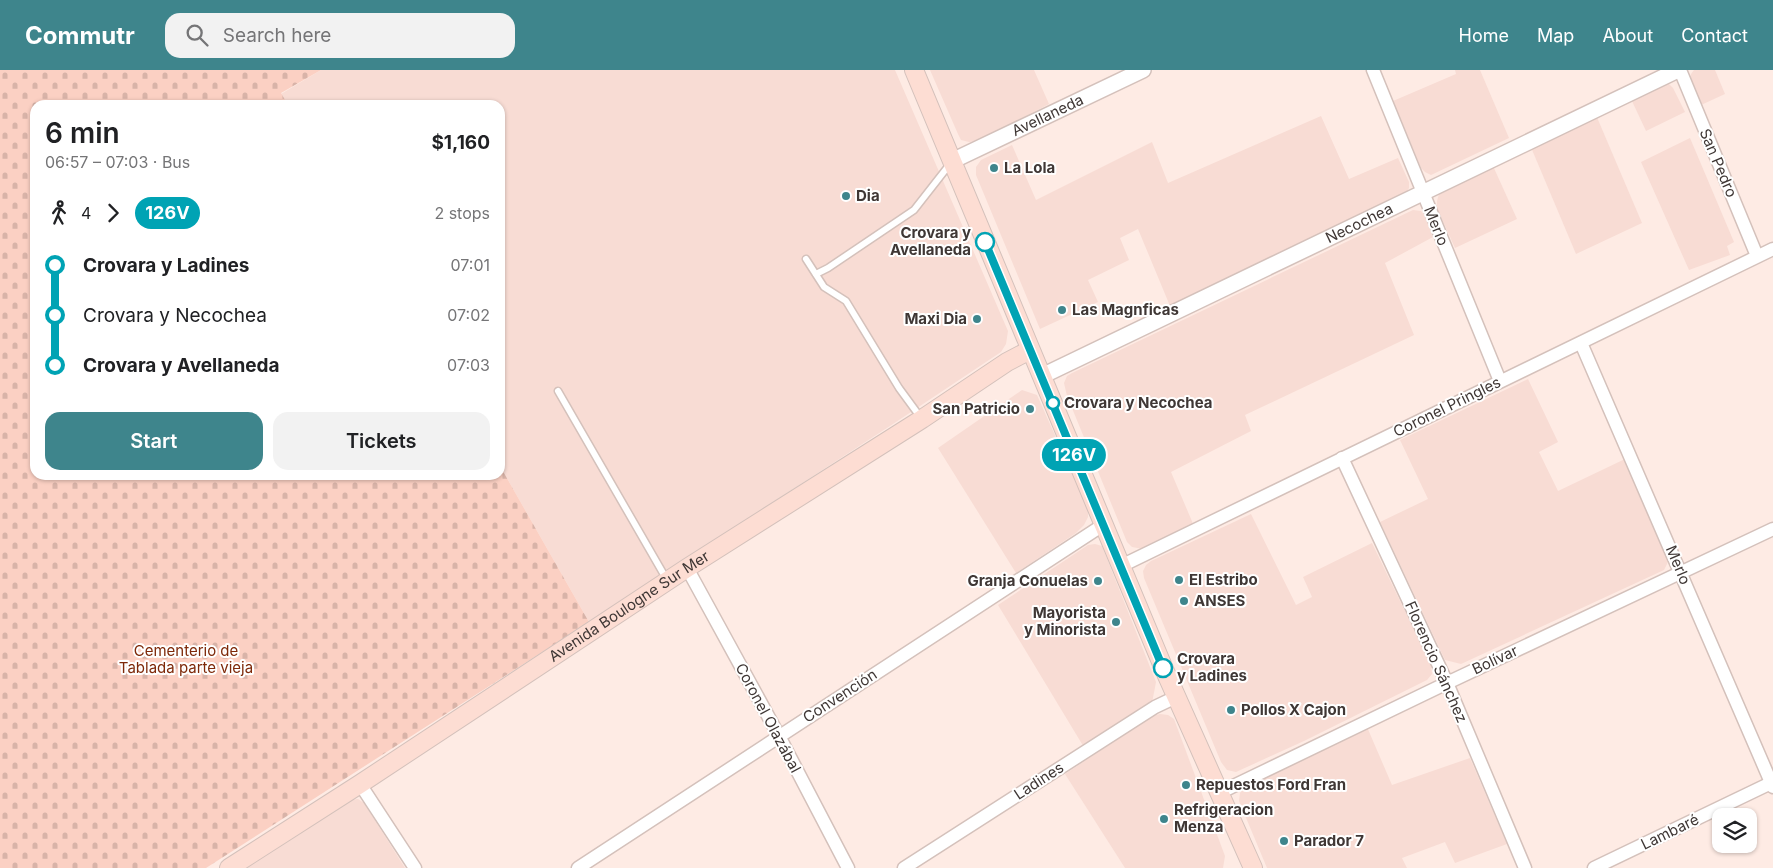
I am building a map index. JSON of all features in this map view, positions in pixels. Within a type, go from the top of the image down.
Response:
[{"type":"main road","points":[[914,70],[1103,525],[1251,867]]},
{"type":"main road","name":"Avenida Boulogne Sur Mer","points":[[229,868],[360,784],[687,568],[922,419],[1008,362],[1030,350]]},
{"type":"street","name":"Avellaneda","points":[[952,161],[1143,70]]},
{"type":"street","name":"Merlo","points":[[1374,70],[1500,381]]},
{"type":"street","name":"Necochea","points":[[1042,376],[1679,70]]},
{"type":"street","name":"San Pedro","points":[[1679,70],[1757,256]]},
{"type":"street","name":"Coronel Pringles","points":[[1121,566],[1773,249]]},
{"type":"street","name":"Merlo","points":[[1581,343],[1772,784]]},
{"type":"street","name":"Florencio Sánchez","points":[[1342,458],[1447,683],[1525,868]]},
{"type":"street","name":"Convención","points":[[578,868],[1103,525]]},
{"type":"street","name":"Bolívar","points":[[1219,793],[1773,529]]},
{"type":"street","name":"Coronel Olazábal","points":[[687,568],[779,736],[848,868]]},
{"type":"street","name":"Ladines","points":[[904,868],[1155,707],[1176,697]]},
{"type":"street","points":[[360,784],[415,868]]},
{"type":"street","name":"Lambaré","points":[[1594,868],[1772,784]]},
{"type":"lane","points":[[816,274],[914,210],[952,161]]},
{"type":"lane","points":[[806,259],[824,286],[846,302],[899,388],[922,419]]},
{"type":"lane","points":[[558,391],[667,581]]},
{"type":"shaded area","points":[[321,70],[895,70],[1008,331],[1006,344],[1001,352],[890,426],[589,622],[505,475],[505,100],[285,100],[281,94]]},
{"type":"shaded area","points":[[930,70],[1034,70],[1049,104],[978,141],[969,142],[961,140]]},
{"type":"shaded area","points":[[1455,70],[1480,70],[1509,138],[1431,175],[1421,168],[1393,101],[1456,74]]},
{"type":"shaded area","points":[[1694,70],[1715,70],[1725,94],[1701,105],[1690,80]]},
{"type":"shaded area","points":[[1668,83],[1673,88],[1685,112],[1646,131],[1631,99]]},
{"type":"shaded area","points":[[1596,115],[1642,223],[1576,254],[1530,145]]},
{"type":"shaded area","points":[[1321,116],[1349,179],[1398,158],[1409,182],[1409,188],[1406,193],[1170,306],[1138,229],[1120,238],[1129,260],[1088,280],[1098,302],[1040,329],[976,175],[976,167],[981,160],[1012,145],[1036,200],[1152,142],[1168,183]]},
{"type":"shaded area","points":[[1690,138],[1734,242],[1727,246],[1730,255],[1689,270],[1641,162]]},
{"type":"shaded area","points":[[1493,166],[1517,219],[1455,248],[1437,208],[1439,194],[1442,190]]},
{"type":"shaded area","points":[[1413,210],[1421,211],[1424,215],[1433,237],[1385,263],[1414,335],[1245,415],[1251,431],[1171,472],[1194,526],[1143,549],[1132,547],[1127,542],[1067,396],[1064,383],[1067,376]]},
{"type":"shaded area","points":[[1528,379],[1558,442],[1539,452],[1558,491],[1625,459],[1669,557],[1667,564],[1664,570],[1461,664],[1445,660],[1380,522],[1428,499],[1400,440]]},
{"type":"shaded area","points":[[1022,390],[1037,395],[1088,509],[1088,517],[1084,525],[1076,533],[1016,573],[938,448]]},
{"type":"shaded area","points":[[1251,514],[1296,605],[1312,597],[1303,577],[1372,543],[1431,665],[1432,674],[1427,680],[1304,741],[1236,772],[1227,770],[1221,762],[1144,578],[1143,571],[1151,561]]},
{"type":"shaded area","points":[[1088,545],[1102,546],[1156,682],[1152,703],[1085,749],[998,605]]},
{"type":"shaded area","points":[[1160,714],[1168,715],[1174,719],[1225,856],[1223,868],[1125,868],[1065,774],[1153,716]]},
{"type":"shaded area","points":[[1367,727],[1392,785],[1470,758],[1507,844],[1455,863],[1445,842],[1402,858],[1407,868],[1267,868],[1239,801],[1240,793],[1244,787]]},
{"type":"shaded area","points":[[358,799],[364,803],[405,868],[244,868],[350,800]]},
{"type":"green space","name":"Cementerio de Tablada parte vieja","points":[[0,70],[321,70],[281,93],[285,100],[30,100],[30,480],[505,480],[505,475],[589,622],[206,868],[0,868]]},
{"type":"bus line","name":"126V","points":[[985,242],[1163,668]]},
{"type":"place","name":"La Lola","points":[[994,168]]},
{"type":"place","name":"Dia","points":[[846,196]]},
{"type":"place","name":"Crovara y Avellaneda","points":[[985,242]]},
{"type":"place","name":"Las Magnficas","points":[[1062,310]]},
{"type":"place","name":"Maxi Dia","points":[[977,319]]},
{"type":"place","name":"Crovara y Necochea","points":[[1053,403]]},
{"type":"place","name":"San Patricio","points":[[1030,409]]},
{"type":"place","name":"El Estribo","points":[[1179,580]]},
{"type":"place","name":"Granja Conuelas","points":[[1098,581]]},
{"type":"place","name":"ANSES","points":[[1184,601]]},
{"type":"place","name":"Mayorista y Minorista","points":[[1116,622]]},
{"type":"place","name":"Crovara y Ladines","points":[[1163,668]]},
{"type":"place","name":"Pollos X Cajon","points":[[1231,710]]},
{"type":"place","name":"Repuestos Ford Fran","points":[[1186,785]]},
{"type":"place","name":"Refrigeracion Menza","points":[[1164,819]]},
{"type":"place","name":"Parador 7","points":[[1284,841]]}]
